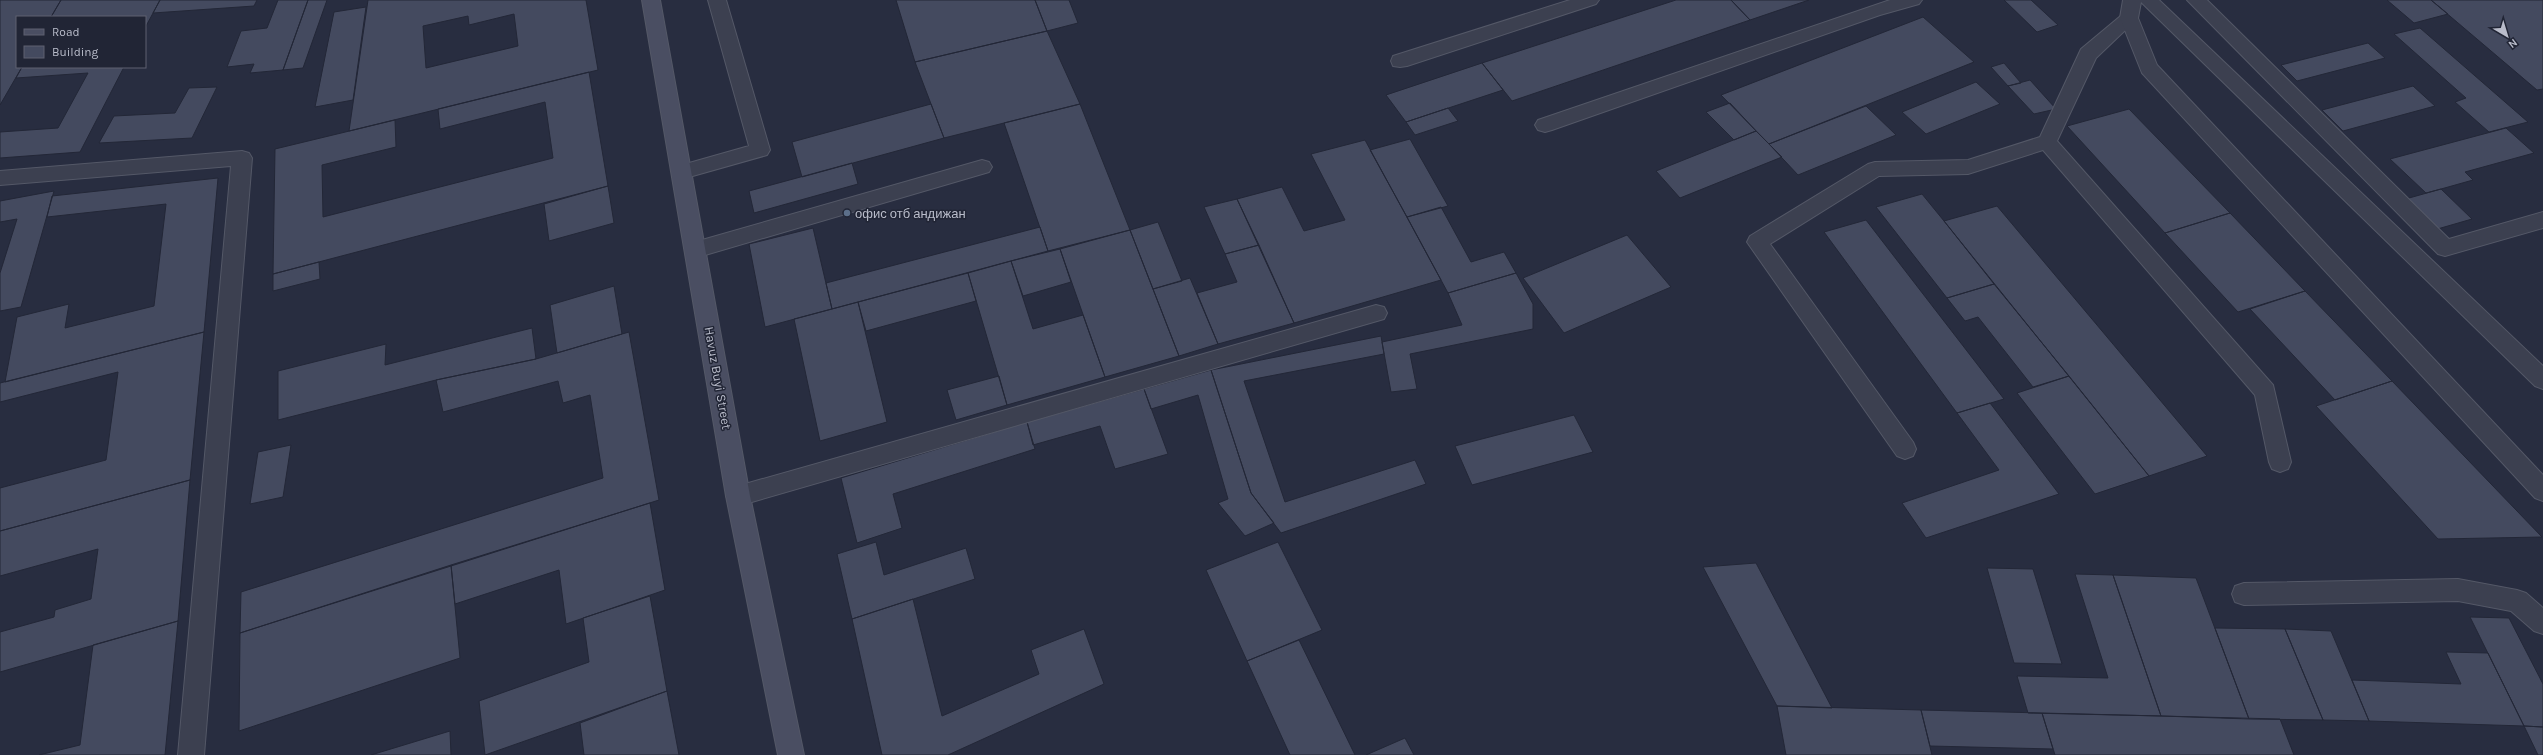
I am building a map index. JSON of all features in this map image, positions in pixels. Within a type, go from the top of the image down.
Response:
[{"type":"main road","name":"Havuz Buyi Street","points":[[651,0],[738,496],[791,755]]},
{"type":"street","points":[[682,172],[760,150],[717,0]]},
{"type":"street","points":[[1400,61],[1590,0]]},
{"type":"street","points":[[1859,0],[1875,10]]},
{"type":"street","points":[[1546,125],[1875,10],[1912,0]]},
{"type":"street","points":[[2148,0],[2543,380]]},
{"type":"street","points":[[2196,0],[2445,248],[2540,225]]},
{"type":"street","points":[[1905,449],[1757,242],[1875,169],[1968,167],[2047,142],[2088,54],[2130,9],[2149,68],[2543,491]]},
{"type":"street","points":[[2047,142],[2265,391],[2280,462]]},
{"type":"street","points":[[0,178],[242,158],[192,755]]},
{"type":"street","points":[[695,250],[982,167]]},
{"type":"street","points":[[738,496],[1376,313]]},
{"type":"street","points":[[2244,594],[2458,590],[2517,601],[2543,623]]},
{"type":"building","points":[[0,0],[61,0],[52,16],[16,16],[16,68],[21,68],[0,105]]},
{"type":"building","points":[[61,0],[160,0],[146,26],[146,16],[52,16]]},
{"type":"building","points":[[160,0],[257,0],[254,6],[153,13]]},
{"type":"building","points":[[278,0],[308,0],[283,70],[250,73],[254,64],[227,67],[241,31],[267,28]]},
{"type":"building","points":[[308,0],[327,0],[303,68],[283,70]]},
{"type":"building","points":[[368,0],[586,0],[598,70],[349,131]],"holes":[[[514,14],[518,46],[426,68],[423,26],[468,16],[469,25]]]},
{"type":"building","points":[[896,0],[1035,0],[1047,31],[915,62]]},
{"type":"building","points":[[1035,0],[1069,0],[1078,23],[1047,31]]},
{"type":"building","points":[[1676,0],[1731,0],[1750,20],[1512,101],[1482,63]]},
{"type":"building","points":[[1731,0],[1809,0],[1750,20]]},
{"type":"building","points":[[2004,0],[2031,0],[2058,25],[2037,32]]},
{"type":"building","points":[[2387,0],[2431,0],[2448,14],[2414,23]]},
{"type":"building","points":[[2431,0],[2543,0],[2543,89],[2537,90]]},
{"type":"building","points":[[366,7],[353,100],[315,107],[334,12]]},
{"type":"building","points":[[1923,17],[1974,62],[1769,144],[1721,95]]},
{"type":"building","points":[[2420,28],[2528,122],[2489,132],[2455,102],[2466,98],[2394,34]]},
{"type":"building","points":[[1047,31],[1080,104],[944,138],[915,62]]},
{"type":"building","points":[[2368,43],[2385,58],[2297,81],[2281,65]]},
{"type":"building","points":[[1482,63],[1503,90],[1406,122],[1386,95]]},
{"type":"building","points":[[2004,63],[2021,83],[2008,86],[1991,67]]},
{"type":"building","points":[[21,68],[123,68],[80,152],[0,158],[0,132],[58,128],[88,73],[16,78]]},
{"type":"building","points":[[589,72],[608,186],[273,274],[275,149],[395,120],[396,147],[322,165],[323,217],[553,158],[545,102],[440,129],[438,109]]},
{"type":"building","points":[[2030,80],[2056,109],[2034,114],[2008,86]]},
{"type":"building","points":[[1976,82],[2000,104],[1926,134],[1902,112]]},
{"type":"building","points":[[2413,86],[2435,106],[2343,131],[2322,110]]},
{"type":"building","points":[[217,87],[192,138],[99,143],[114,116],[175,113],[189,88]]},
{"type":"building","points":[[1730,103],[1756,131],[1734,140],[1706,112]]},
{"type":"building","points":[[931,104],[944,138],[802,177],[792,142]]},
{"type":"building","points":[[1080,104],[1130,230],[1048,251],[1004,123]]},
{"type":"building","points":[[1866,106],[1896,135],[1798,175],[1769,144]]},
{"type":"building","points":[[1448,108],[1458,121],[1415,135],[1406,122]]},
{"type":"building","points":[[2129,109],[2230,213],[2165,233],[2067,126]]},
{"type":"building","points":[[2506,128],[2534,153],[2465,172],[2473,180],[2441,189],[2426,193],[2390,159]]},
{"type":"building","points":[[1756,131],[1782,157],[1680,198],[1656,171]]},
{"type":"building","points":[[1410,139],[1448,206],[1407,217],[1370,150]]},
{"type":"building","points":[[1365,140],[1441,280],[1294,323],[1237,199],[1282,187],[1304,231],[1345,220],[1311,154]]},
{"type":"building","points":[[852,163],[858,184],[754,213],[749,191]]},
{"type":"building","points":[[218,178],[204,332],[5,382],[17,317],[69,304],[65,328],[154,306],[166,204],[47,217],[52,196]]},
{"type":"building","points":[[608,186],[614,223],[549,241],[544,204]]},
{"type":"building","points":[[2441,189],[2472,219],[2434,230],[2402,200]]},
{"type":"building","points":[[54,191],[21,307],[0,311],[0,273],[17,219],[0,222],[0,201]]},
{"type":"building","points":[[1922,194],[1994,284],[1947,298],[1876,207]]},
{"type":"building","points":[[1237,199],[1259,245],[1225,254],[1204,207]]},
{"type":"building","points":[[1997,206],[2207,456],[2149,476],[1944,221]]},
{"type":"building","points":[[1441,207],[1471,262],[1504,252],[1516,273],[1448,293],[1407,217]]},
{"type":"building","points":[[2230,213],[2305,291],[2238,312],[2165,233]]},
{"type":"building","points":[[1866,220],[2004,399],[1957,413],[1824,232]]},
{"type":"building","points":[[1158,222],[1182,281],[1153,289],[1130,230]]},
{"type":"building","points":[[1040,227],[1048,251],[832,309],[826,283]]},
{"type":"building","points":[[813,228],[832,309],[765,327],[749,244]]},
{"type":"building","points":[[1130,230],[1179,356],[1105,377],[1060,249]]},
{"type":"building","points":[[1627,235],[1671,287],[1564,333],[1523,278]]},
{"type":"building","points":[[1259,245],[1294,323],[1218,344],[1197,293],[1237,282],[1225,254]]},
{"type":"building","points":[[1060,249],[1071,282],[1023,296],[1011,261]]},
{"type":"building","points":[[1011,261],[1033,329],[1083,315],[1105,377],[1007,405],[968,273]]},
{"type":"building","points":[[319,262],[320,279],[273,291],[273,274]]},
{"type":"building","points":[[968,273],[976,301],[866,331],[858,302]]},
{"type":"building","points":[[1516,273],[1533,304],[1533,329],[1410,354],[1417,389],[1391,392],[1382,342],[1462,325],[1448,293]]},
{"type":"building","points":[[1190,278],[1218,344],[1179,356],[1153,289]]},
{"type":"building","points":[[1994,284],[2069,376],[2033,387],[1978,317],[1965,321],[1947,298]]},
{"type":"building","points":[[614,286],[622,334],[557,353],[550,305]]},
{"type":"building","points":[[2305,291],[2392,381],[2335,400],[2250,309]]},
{"type":"building","points":[[858,302],[887,422],[820,441],[794,319]]},
{"type":"building","points":[[532,328],[536,359],[436,380],[278,420],[278,371],[386,344],[385,365]]},
{"type":"building","points":[[204,332],[190,480],[0,531],[0,488],[106,460],[118,372],[0,402],[0,383]]},
{"type":"building","points":[[629,332],[659,500],[240,633],[241,592],[603,478],[590,395],[563,403],[558,381],[443,412],[436,380],[536,359]]},
{"type":"building","points":[[1381,336],[1384,354],[1244,381],[1285,502],[1415,460],[1426,484],[1281,533],[1251,493],[1211,370]]},
{"type":"building","points":[[1211,370],[1251,493],[1274,523],[1245,536],[1218,503],[1228,499],[1198,395],[1151,409],[1144,389]]},
{"type":"building","points":[[999,376],[1007,405],[956,420],[947,390]]},
{"type":"building","points":[[2069,376],[2149,476],[2095,494],[2017,393]]},
{"type":"building","points":[[2392,381],[2542,537],[2438,539],[2316,406]]},
{"type":"building","points":[[1144,389],[1168,454],[1115,469],[1100,426],[1033,445],[1027,422]]},
{"type":"building","points":[[1990,403],[2059,494],[1926,538],[1902,503],[1999,470],[1957,413]]},
{"type":"building","points":[[1574,415],[1593,452],[1472,485],[1455,446]]},
{"type":"building","points":[[1027,422],[1035,449],[893,494],[902,528],[857,543],[841,478]]},
{"type":"building","points":[[291,445],[283,497],[250,504],[258,452]]},
{"type":"building","points":[[190,480],[178,621],[0,672],[0,632],[54,617],[55,610],[91,599],[98,549],[0,576],[0,531]]},
{"type":"building","points":[[650,503],[665,590],[566,624],[559,570],[455,604],[451,565]]},
{"type":"building","points":[[876,542],[884,575],[966,548],[975,579],[852,619],[837,554]]},
{"type":"building","points":[[1278,542],[1322,630],[1247,661],[1206,570]]},
{"type":"building","points":[[1756,563],[1832,708],[1777,706],[1703,567]]},
{"type":"building","points":[[451,565],[460,658],[239,731],[240,633]]},
{"type":"building","points":[[1987,568],[2033,569],[2062,664],[2014,663]]},
{"type":"building","points":[[2075,574],[2113,575],[2161,716],[2028,713],[2017,676],[2108,678]]},
{"type":"building","points":[[2113,575],[2196,578],[2249,719],[2161,716]]},
{"type":"building","points":[[650,596],[667,691],[485,755],[479,701],[589,662],[583,618]]},
{"type":"building","points":[[913,599],[942,716],[1039,674],[1031,650],[1084,629],[1104,684],[948,755],[882,755],[852,619]]},
{"type":"building","points":[[2470,617],[2509,618],[2543,684],[2543,727],[2524,726]]},
{"type":"building","points":[[178,621],[165,755],[39,755],[80,745],[93,645]]},
{"type":"building","points":[[2215,628],[2285,629],[2323,720],[2249,719]]},
{"type":"building","points":[[2285,629],[2331,631],[2369,721],[2323,720]]},
{"type":"building","points":[[1299,640],[1355,755],[1290,755],[1247,661]]},
{"type":"building","points":[[2446,652],[2488,653],[2524,726],[2369,721],[2352,680],[2461,684]]},
{"type":"building","points":[[667,691],[679,755],[584,755],[580,723]]},
{"type":"building","points":[[1777,706],[1921,710],[1932,755],[1786,755]]},
{"type":"building","points":[[1921,710],[2042,713],[2053,749],[1930,746]]},
{"type":"building","points":[[2042,713],[2280,719],[2294,755],[2055,755]]},
{"type":"building","points":[[2524,726],[2543,727],[2543,755],[2538,755]]},
{"type":"building","points":[[450,731],[451,755],[371,755]]},
{"type":"building","points":[[1405,738],[1414,755],[1366,755]]},
{"type":"place","name":"офис отб андижан","points":[[847,213]]}]
